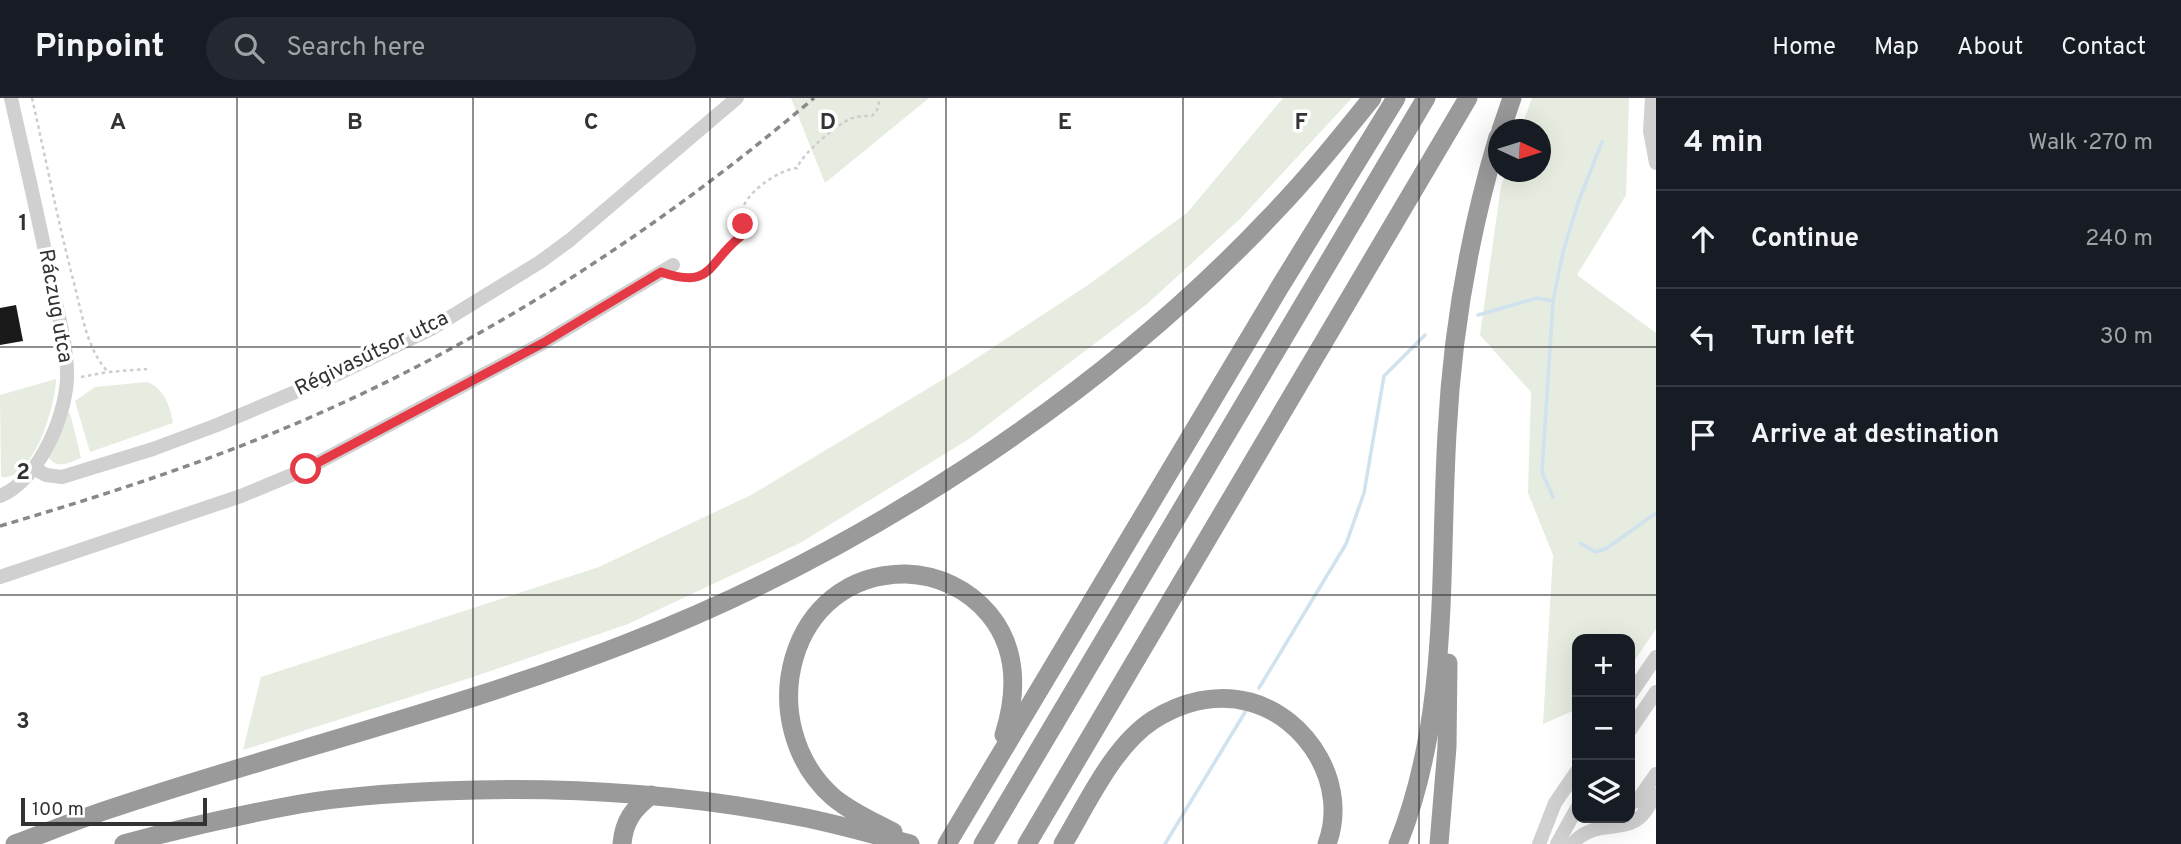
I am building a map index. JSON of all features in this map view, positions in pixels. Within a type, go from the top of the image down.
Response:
[{"type":"highway","points":[[15,844],[118,806],[535,677],[629,643],[812,558],[903,506],[1005,442],[1096,374],[1185,299],[1266,221],[1318,165],[1372,98]]},
{"type":"highway","points":[[947,844],[1285,278],[1396,98]]},
{"type":"highway","points":[[983,844],[1426,98]]},
{"type":"highway","points":[[1027,844],[1468,98]]},
{"type":"highway","points":[[1505,119],[1512,98]]},
{"type":"highway","points":[[1398,844],[1423,765],[1430,723],[1437,666],[1447,433],[1458,315],[1469,249],[1488,178]]},
{"type":"highway","points":[[915,844],[849,809],[832,796],[808,766],[796,738],[789,706],[796,648],[804,632],[829,601],[866,579],[892,574],[918,574],[964,591],[981,605],[1006,640],[1013,684],[1010,716],[995,764]]},
{"type":"highway","points":[[1439,844],[1447,747],[1449,627],[1441,576]]},
{"type":"highway","points":[[1063,844],[1105,774],[1127,744],[1152,722],[1184,704],[1221,698],[1248,701],[1273,711],[1303,735],[1321,759],[1331,789],[1333,805],[1333,820],[1327,844]]},
{"type":"highway","points":[[124,844],[192,825],[300,804],[370,795],[505,789],[651,795],[792,815],[910,844]]},
{"type":"highway","points":[[622,844],[623,831],[630,813],[651,795]]},
{"type":"street","name":"Ráczug utca","points":[[10,98],[47,258],[67,376],[64,400],[35,469]]},
{"type":"street","name":"Régivasútsor utca","points":[[35,469],[46,475],[62,477],[153,449],[217,425],[394,348],[431,329],[540,262],[570,240],[737,98]]},
{"type":"street","points":[[1652,98],[1650,131],[1656,163]]},
{"type":"street","points":[[0,577],[241,496],[306,469],[543,343],[667,269]]},
{"type":"street","points":[[0,496],[22,483],[35,469]]},
{"type":"street","points":[[1635,688],[1656,657]]},
{"type":"street","points":[[1635,723],[1656,692]]},
{"type":"street","points":[[1635,802],[1656,774]]},
{"type":"street","points":[[1539,844],[1555,803],[1572,778]]},
{"type":"street","points":[[1572,844],[1577,838],[1597,827],[1626,824],[1640,818],[1656,795]]},
{"type":"street","points":[[1558,844],[1572,819]]},
{"type":"path","points":[[33,98],[62,236],[91,345],[108,372]]},
{"type":"path","points":[[667,269],[681,279],[695,278],[706,273],[717,263],[727,247],[740,237],[743,224],[741,214],[746,201],[769,179],[784,170],[796,168],[800,159],[848,120],[862,115],[872,116],[877,110],[880,98]]},
{"type":"path","points":[[67,376],[86,377],[147,369]]},
{"type":"shaded area","points":[[791,98],[929,98],[825,183]]},
{"type":"shaded area","points":[[1283,98],[1352,98],[1240,219],[1147,304],[969,439],[800,543],[628,624],[473,677],[243,750],[261,677],[599,567],[751,495],[957,371],[1088,285],[1187,213]]},
{"type":"shaded area","points":[[1532,98],[1629,98],[1626,195],[1577,275],[1656,333],[1656,629],[1635,660],[1635,634],[1572,634],[1572,711],[1543,724],[1553,555],[1528,493],[1531,392],[1480,335],[1502,182],[1551,182],[1551,119],[1525,119]]},
{"type":"shaded area","points":[[56,379],[47,422],[32,455],[13,475],[1,477],[0,395]]},
{"type":"shaded area","points":[[147,382],[165,398],[173,423],[90,452],[75,401],[95,387]]},
{"type":"shaded area","points":[[65,413],[70,413],[81,458],[56,464],[49,458],[49,452]]},
{"type":"building","points":[[16,305],[23,341],[0,345],[0,308]]},
{"type":"waterway","points":[[1553,497],[1542,472],[1553,301],[1563,252],[1578,203],[1602,142]]},
{"type":"waterway","points":[[1478,315],[1537,298],[1553,301]]},
{"type":"waterway","points":[[1259,688],[1346,544],[1364,493],[1384,376],[1425,335]]},
{"type":"waterway","points":[[1580,543],[1596,552],[1607,548],[1656,513]]},
{"type":"waterway","points":[[1165,844],[1247,709]]},
{"type":"railway","points":[[0,526],[125,487],[249,443],[329,409],[458,345],[521,309],[643,230],[701,188],[814,98]]},
{"type":"route","points":[[306,469],[543,343],[661,272],[681,279],[695,278],[706,273],[723,256],[727,247],[740,237],[743,224]]}]
